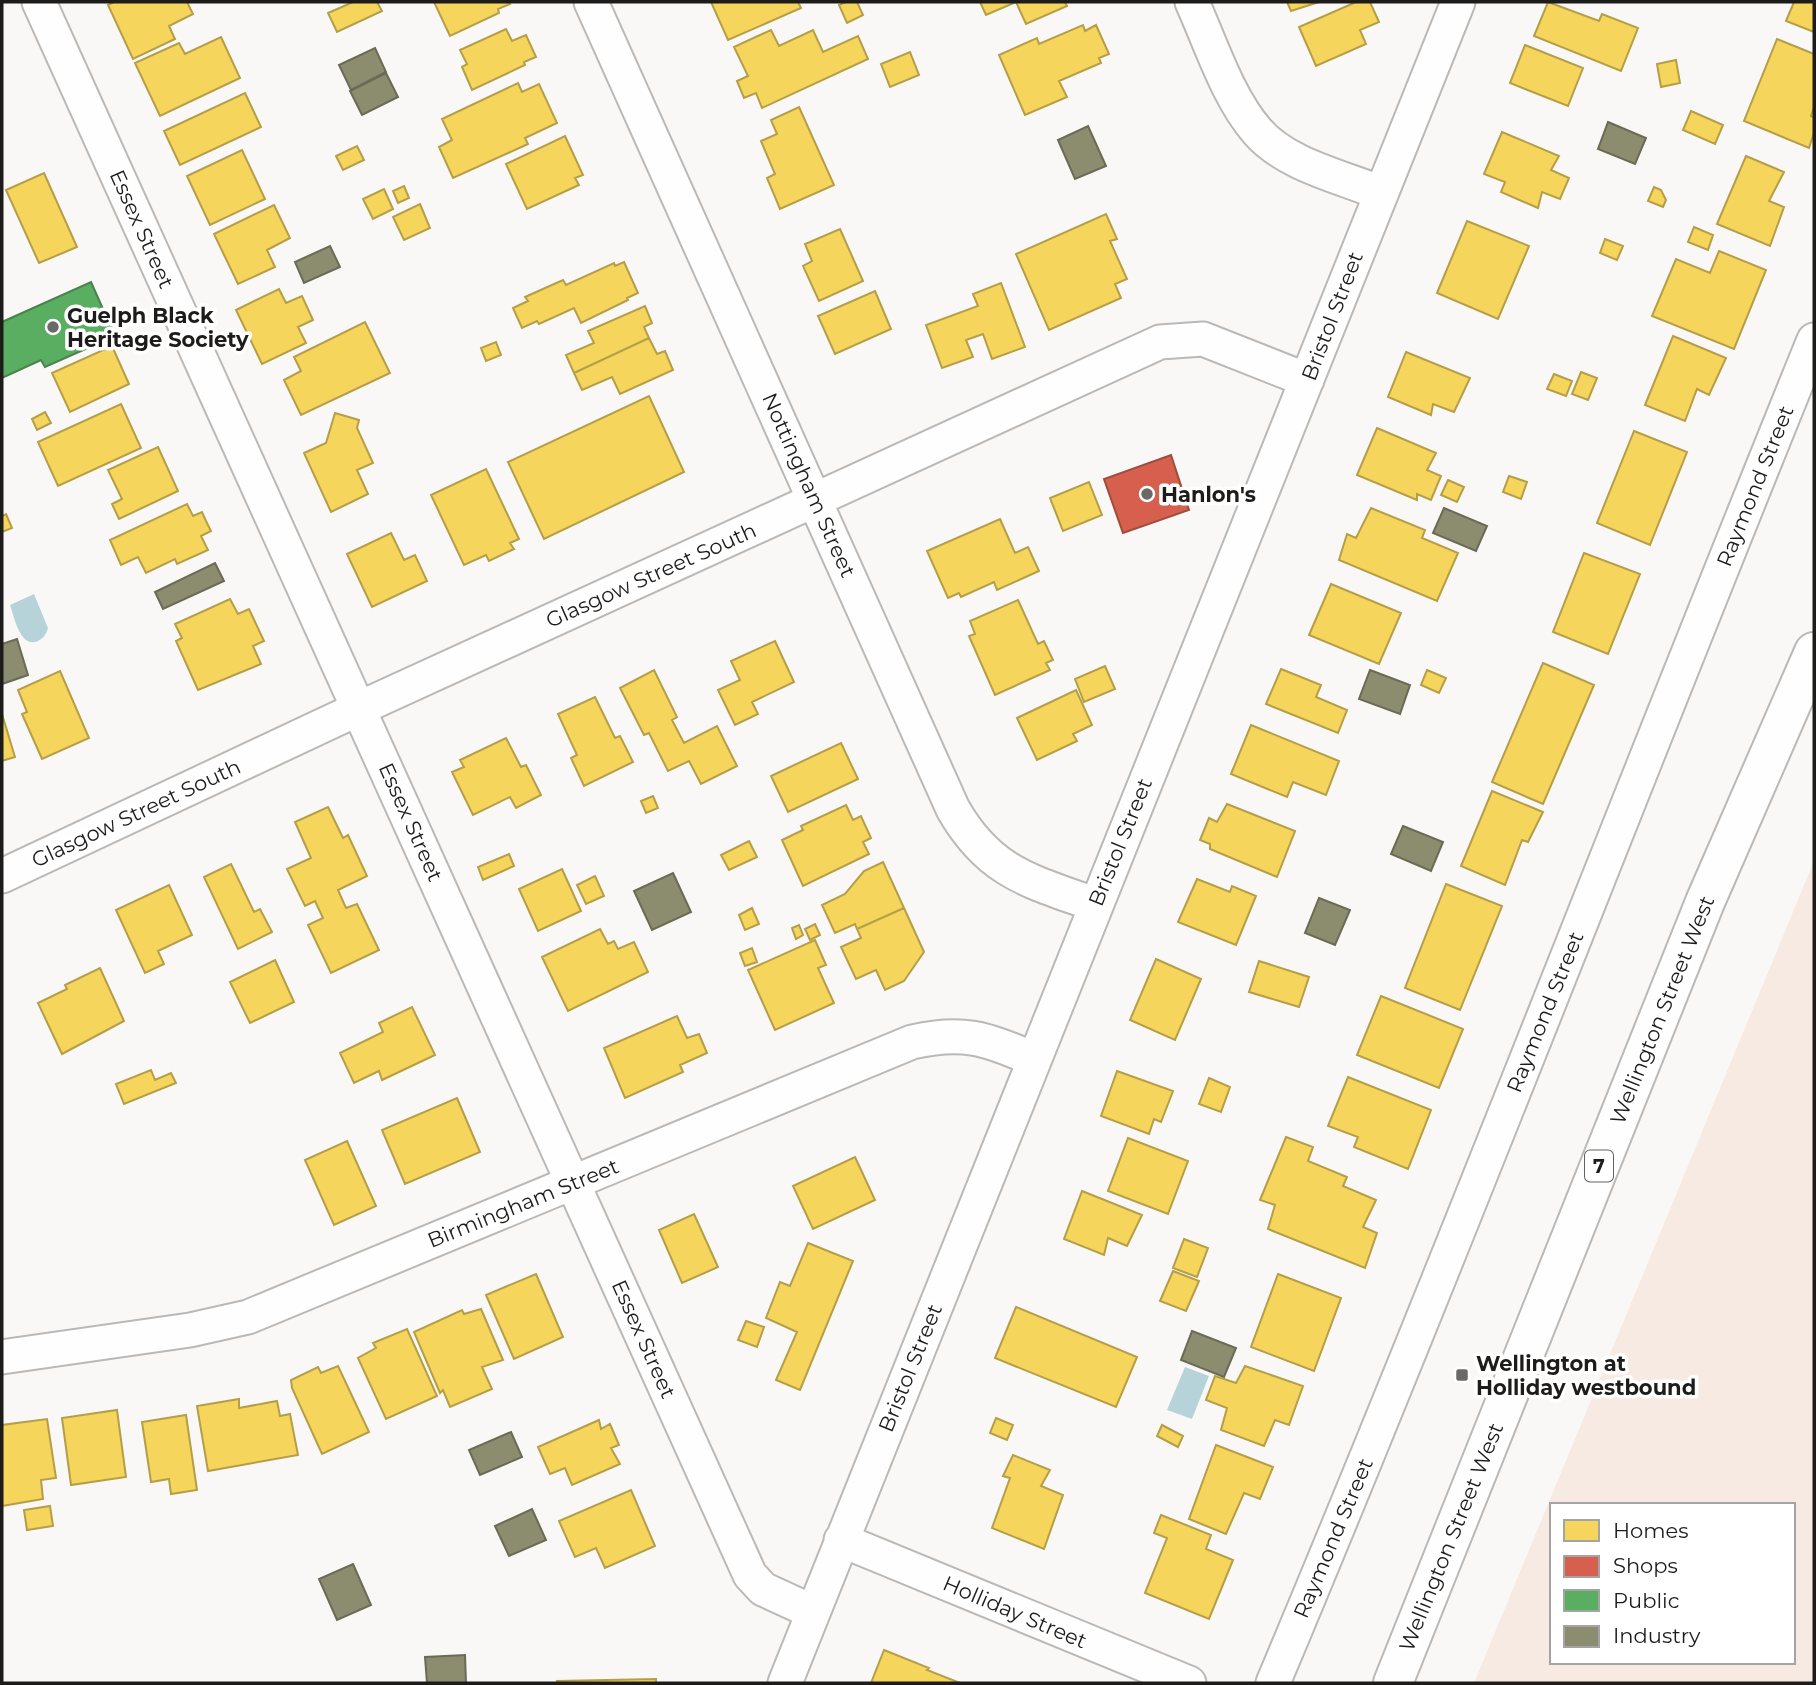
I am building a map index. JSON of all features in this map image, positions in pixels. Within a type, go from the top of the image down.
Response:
[{"type":"main road","name":"Wellington Street West","points":[[1393,1683],[1705,902],[1814,652]]},
{"type":"street","name":"Essex Street","points":[[39,2],[750,1575],[762,1589],[813,1612]]},
{"type":"street","name":"Nottingham Street","points":[[591,2],[816,500],[926,752],[965,830],[998,864],[1032,881],[1094,904]]},
{"type":"street","points":[[1192,2],[1229,83],[1257,132],[1297,159],[1381,192]]},
{"type":"street","name":"Bristol Street","points":[[785,1683],[1094,904],[1211,623],[1458,2]]},
{"type":"street","name":"Glasgow Street South","points":[[2,876],[360,708],[1160,342],[1203,339],[1307,380]]},
{"type":"street","name":"Raymond Street","points":[[1273,1683],[1410,1354],[1648,748],[1814,340]]},
{"type":"street","name":"Birmingham Street","points":[[2,1357],[190,1330],[248,1317],[912,1042],[959,1035],[988,1040],[1034,1059]]},
{"type":"street","name":"Holliday Street","points":[[841,1540],[1189,1683]]},
{"type":"shaded area","points":[[1814,861],[1814,1683],[1474,1683]]},
{"type":"water","points":[[34,594],[48,628],[42,639],[32,642],[22,636],[10,605]]},
{"type":"water","points":[[1185,1367],[1209,1376],[1192,1419],[1167,1410]]},
{"type":"building: Homes","points":[[114,2],[187,2],[193,14],[169,26],[175,39],[133,59],[108,5]]},
{"type":"building: Homes","points":[[353,2],[377,2],[382,11],[337,32],[328,13]]},
{"type":"building: Homes","points":[[434,2],[510,4],[498,9],[499,13],[450,36]]},
{"type":"building: Homes","points":[[711,2],[798,2],[801,8],[728,40]]},
{"type":"building: Homes","points":[[857,2],[863,15],[847,23],[839,5]]},
{"type":"building: Homes","points":[[980,2],[1016,2],[986,15]]},
{"type":"building: Homes","points":[[1016,2],[1065,2],[1067,6],[1026,24]]},
{"type":"building: Homes","points":[[1287,2],[1319,2],[1291,11]]},
{"type":"building: Homes","points":[[1356,2],[1370,2],[1379,22],[1360,30],[1366,44],[1316,66],[1299,27]]},
{"type":"building: Homes","points":[[1548,2],[1599,21],[1602,14],[1638,28],[1621,71],[1534,36]]},
{"type":"building: Homes","points":[[1794,2],[1814,2],[1814,32],[1786,21]]},
{"type":"building: Homes","points":[[1083,25],[1085,31],[1096,25],[1109,54],[1099,58],[1101,63],[1059,81],[1067,97],[1025,115],[999,55],[1037,38],[1039,44]]},
{"type":"building: Homes","points":[[506,29],[512,41],[526,35],[536,57],[472,90],[462,67],[467,64],[460,50]]},
{"type":"building: Homes","points":[[771,30],[779,46],[813,30],[823,52],[858,36],[868,59],[762,108],[756,93],[744,98],[737,81],[748,76],[734,47]]},
{"type":"building: Homes","points":[[221,37],[240,78],[160,116],[135,63],[179,43],[185,54]]},
{"type":"building: Homes","points":[[1777,39],[1814,54],[1814,107],[1811,116],[1814,117],[1814,133],[1809,148],[1744,121]]},
{"type":"building: Homes","points":[[1525,45],[1583,68],[1568,106],[1510,83]]},
{"type":"building: Homes","points":[[910,52],[919,75],[890,87],[881,64]]},
{"type":"building: Homes","points":[[1676,60],[1680,83],[1661,87],[1657,64]]},
{"type":"building: Homes","points":[[518,83],[522,92],[539,84],[557,123],[525,138],[528,144],[453,178],[439,147],[452,140],[442,119]]},
{"type":"building: Homes","points":[[245,93],[261,127],[180,165],[164,131]]},
{"type":"building: Homes","points":[[799,107],[834,185],[780,209],[767,178],[775,174],[761,141],[777,134],[771,120]]},
{"type":"building: Homes","points":[[1691,111],[1723,125],[1715,144],[1683,130]]},
{"type":"building: Homes","points":[[1502,132],[1559,156],[1551,170],[1569,178],[1560,199],[1542,192],[1538,208],[1501,192],[1505,182],[1484,174]]},
{"type":"building: Homes","points":[[565,136],[583,175],[575,178],[579,185],[527,209],[506,164]]},
{"type":"building: Homes","points":[[357,146],[364,160],[343,170],[336,156]]},
{"type":"building: Homes","points":[[242,150],[265,199],[210,225],[187,176]]},
{"type":"building: Homes","points":[[1746,156],[1784,172],[1769,201],[1784,207],[1770,246],[1717,224]]},
{"type":"building: Homes","points":[[44,173],[77,247],[39,263],[6,190]]},
{"type":"building: Homes","points":[[404,186],[409,198],[398,203],[393,191]]},
{"type":"building: Homes","points":[[1654,187],[1661,190],[1666,200],[1663,207],[1648,201]]},
{"type":"building: Homes","points":[[384,189],[393,209],[373,219],[363,199]]},
{"type":"building: Homes","points":[[420,204],[430,228],[404,240],[393,217]]},
{"type":"building: Homes","points":[[274,205],[290,238],[267,250],[275,267],[238,284],[214,234]]},
{"type":"building: Homes","points":[[1106,214],[1117,239],[1110,241],[1127,279],[1115,284],[1121,298],[1049,330],[1016,254]]},
{"type":"building: Homes","points":[[1467,221],[1529,246],[1498,319],[1437,293]]},
{"type":"building: Homes","points":[[1694,227],[1713,235],[1708,250],[1688,242]]},
{"type":"building: Homes","points":[[840,229],[863,281],[819,301],[803,266],[812,261],[805,244]]},
{"type":"building: Homes","points":[[1605,239],[1623,246],[1617,260],[1600,253]]},
{"type":"building: Homes","points":[[1719,251],[1766,270],[1734,349],[1652,316],[1676,259],[1710,273]]},
{"type":"building: Homes","points":[[624,262],[638,293],[627,298],[628,300],[581,323],[574,308],[539,324],[537,321],[522,328],[513,308],[528,301],[525,297],[563,280],[566,285],[614,263],[615,266]]},
{"type":"building: Homes","points":[[1001,283],[1025,347],[992,359],[983,334],[966,340],[973,357],[942,368],[926,325],[978,306],[973,294]]},
{"type":"building: Homes","points":[[279,289],[286,303],[302,296],[313,320],[298,327],[306,343],[262,364],[236,310]]},
{"type":"building: Homes","points":[[875,291],[891,329],[835,354],[818,316]]},
{"type":"building: Homes","points":[[645,306],[652,323],[644,327],[649,338],[574,373],[566,355],[594,343],[588,331]]},
{"type":"building: Homes","points":[[365,322],[390,373],[301,415],[284,380],[301,371],[294,357]]},
{"type":"building: Homes","points":[[1673,336],[1726,358],[1709,395],[1697,389],[1685,421],[1645,405]]},
{"type":"building: Homes","points":[[649,338],[657,354],[665,351],[673,370],[620,394],[612,377],[582,390],[574,373]]},
{"type":"building: Homes","points":[[496,342],[501,355],[486,361],[481,348]]},
{"type":"building: Homes","points":[[112,346],[129,384],[70,412],[52,373]]},
{"type":"building: Homes","points":[[1406,352],[1470,378],[1454,412],[1433,404],[1431,415],[1388,397]]},
{"type":"building: Homes","points":[[1581,372],[1597,378],[1588,400],[1572,394]]},
{"type":"building: Homes","points":[[1554,374],[1572,381],[1566,396],[1547,389]]},
{"type":"building: Homes","points":[[649,396],[684,472],[544,539],[508,462]]},
{"type":"building: Homes","points":[[121,404],[141,448],[58,486],[38,442]]},
{"type":"building: Homes","points":[[45,412],[51,423],[37,430],[32,419]]},
{"type":"building: Homes","points":[[335,413],[359,420],[357,428],[373,463],[357,470],[368,494],[331,512],[304,453],[326,443]]},
{"type":"building: Homes","points":[[1377,428],[1436,453],[1427,470],[1441,476],[1431,500],[1417,494],[1417,500],[1357,475]]},
{"type":"building: Homes","points":[[1634,431],[1687,452],[1650,545],[1597,523]]},
{"type":"building: Homes","points":[[158,447],[178,491],[119,519],[112,504],[122,499],[108,470]]},
{"type":"building: Homes","points":[[486,469],[519,539],[510,543],[514,549],[489,561],[486,555],[464,565],[431,495]]},
{"type":"building: Homes","points":[[1509,476],[1527,482],[1521,499],[1503,492]]},
{"type":"building: Homes","points":[[1448,480],[1464,487],[1457,502],[1441,495]]},
{"type":"building: Homes","points":[[1089,482],[1102,515],[1063,531],[1050,498]]},
{"type":"building: Homes","points":[[187,504],[193,516],[202,512],[211,531],[201,536],[208,550],[177,564],[175,559],[146,573],[138,557],[121,565],[110,540]]},
{"type":"building: Homes","points":[[1371,508],[1425,530],[1422,538],[1458,553],[1437,601],[1339,560],[1347,534],[1356,538]]},
{"type":"building: Homes","points":[[6,514],[12,528],[2,532],[2,516]]},
{"type":"building: Homes","points":[[1000,519],[1015,553],[1028,547],[1039,571],[997,590],[994,582],[961,597],[959,593],[948,598],[927,551]]},
{"type":"building: Homes","points":[[391,533],[404,560],[415,555],[427,581],[372,607],[347,554]]},
{"type":"building: Homes","points":[[1584,553],[1640,574],[1608,654],[1553,632]]},
{"type":"building: Homes","points":[[1331,584],[1401,613],[1379,664],[1309,635]]},
{"type":"building: Homes","points":[[230,599],[238,614],[249,609],[264,641],[253,646],[261,664],[198,690],[176,641],[182,638],[175,624]]},
{"type":"building: Homes","points":[[1018,600],[1038,644],[1044,641],[1053,660],[1046,663],[1050,670],[995,695],[969,636],[975,634],[970,621]]},
{"type":"building: Homes","points":[[775,641],[794,682],[752,702],[758,714],[735,725],[718,690],[740,680],[731,661]]},
{"type":"building: Homes","points":[[1543,663],[1594,685],[1543,804],[1492,782]]},
{"type":"building: Homes","points":[[1105,666],[1115,689],[1084,702],[1075,679]]},
{"type":"building: Homes","points":[[1281,669],[1321,685],[1316,697],[1347,710],[1338,733],[1266,704]]},
{"type":"building: Homes","points":[[654,670],[677,717],[672,720],[684,743],[717,726],[737,766],[701,784],[689,761],[668,771],[649,733],[644,735],[620,688]]},
{"type":"building: Homes","points":[[1427,670],[1446,678],[1439,693],[1421,685]]},
{"type":"building: Homes","points":[[60,671],[89,738],[42,759],[22,714],[27,712],[18,690]]},
{"type":"building: Homes","points":[[1076,690],[1092,725],[1073,734],[1077,741],[1037,760],[1017,718]]},
{"type":"building: Homes","points":[[595,697],[615,738],[620,736],[633,762],[584,786],[571,758],[577,755],[558,714]]},
{"type":"building: Homes","points":[[2,714],[15,757],[2,761]]},
{"type":"building: Homes","points":[[1251,725],[1339,761],[1326,795],[1293,782],[1287,797],[1231,774]]},
{"type":"building: Homes","points":[[506,738],[521,767],[526,765],[541,795],[516,808],[510,797],[473,815],[452,772],[464,767],[460,760]]},
{"type":"building: Homes","points":[[841,743],[858,779],[788,812],[771,776]]},
{"type":"building: Homes","points":[[1492,791],[1543,812],[1528,842],[1522,840],[1505,885],[1461,866]]},
{"type":"building: Homes","points":[[653,796],[658,808],[646,813],[641,801]]},
{"type":"building: Homes","points":[[1227,804],[1295,831],[1277,877],[1210,849],[1210,844],[1200,840],[1209,818],[1217,822]]},
{"type":"building: Homes","points":[[846,805],[853,820],[861,816],[871,838],[863,842],[869,854],[803,886],[782,840],[803,830],[801,826]]},
{"type":"building: Homes","points":[[328,807],[343,838],[348,835],[367,876],[338,890],[346,908],[357,904],[379,950],[331,973],[308,925],[323,918],[315,901],[305,906],[287,869],[311,858],[295,822]]},
{"type":"building: Homes","points":[[749,841],[757,857],[729,870],[721,855]]},
{"type":"building: Homes","points":[[509,854],[514,866],[483,880],[478,867]]},
{"type":"building: Homes","points":[[883,862],[904,908],[857,929],[855,924],[835,933],[822,905],[845,894],[864,871]]},
{"type":"building: Homes","points":[[231,864],[254,912],[260,909],[272,932],[238,949],[204,877]]},
{"type":"building: Homes","points":[[562,869],[581,911],[538,931],[519,889]]},
{"type":"building: Homes","points":[[595,876],[604,896],[586,904],[577,885]]},
{"type":"building: Homes","points":[[1197,879],[1230,892],[1232,886],[1256,896],[1236,945],[1178,922]]},
{"type":"building: Homes","points":[[1446,884],[1502,906],[1460,1010],[1405,988]]},
{"type":"building: Homes","points":[[169,885],[192,935],[158,951],[164,964],[145,973],[116,910]]},
{"type":"building: Homes","points":[[752,908],[759,924],[745,930],[739,915]]},
{"type":"building: Homes","points":[[904,908],[924,952],[904,981],[885,990],[876,970],[856,979],[841,947],[861,938],[857,929]]},
{"type":"building: Homes","points":[[815,924],[820,935],[810,940],[805,929]]},
{"type":"building: Homes","points":[[799,925],[803,935],[796,939],[792,928]]},
{"type":"building: Homes","points":[[600,929],[608,944],[614,941],[618,949],[634,942],[648,972],[568,1011],[542,957]]},
{"type":"building: Homes","points":[[815,940],[826,965],[818,968],[834,1003],[775,1030],[748,970]]},
{"type":"building: Homes","points":[[752,948],[757,962],[745,966],[740,953]]},
{"type":"building: Homes","points":[[1156,959],[1201,979],[1175,1040],[1130,1020]]},
{"type":"building: Homes","points":[[275,960],[294,1002],[250,1023],[230,982]]},
{"type":"building: Homes","points":[[1259,961],[1309,977],[1299,1007],[1249,992]]},
{"type":"building: Homes","points":[[100,968],[124,1021],[62,1054],[38,1003],[67,989],[65,985]]},
{"type":"building: Homes","points":[[1381,996],[1463,1029],[1439,1088],[1357,1055]]},
{"type":"building: Homes","points":[[412,1007],[435,1055],[382,1080],[379,1071],[354,1083],[340,1053],[383,1032],[379,1023]]},
{"type":"building: Homes","points":[[677,1016],[687,1038],[699,1034],[707,1053],[680,1065],[683,1072],[625,1098],[604,1048]]},
{"type":"building: Homes","points":[[151,1070],[155,1080],[171,1073],[176,1083],[124,1104],[116,1084]]},
{"type":"building: Homes","points":[[1117,1071],[1173,1091],[1161,1122],[1154,1119],[1149,1134],[1101,1116]]},
{"type":"building: Homes","points":[[1348,1077],[1431,1110],[1408,1169],[1354,1147],[1358,1137],[1328,1126]]},
{"type":"building: Homes","points":[[1209,1078],[1230,1087],[1221,1112],[1199,1104]]},
{"type":"building: Homes","points":[[457,1098],[480,1152],[405,1184],[382,1130]]},
{"type":"building: Homes","points":[[1286,1137],[1313,1147],[1308,1161],[1347,1177],[1343,1186],[1376,1200],[1363,1227],[1377,1233],[1365,1268],[1268,1229],[1275,1205],[1260,1200]]},
{"type":"building: Homes","points":[[1128,1138],[1188,1161],[1168,1214],[1108,1191]]},
{"type":"building: Homes","points":[[347,1141],[376,1206],[334,1225],[305,1160]]},
{"type":"building: Homes","points":[[855,1157],[875,1200],[813,1229],[793,1186]]},
{"type":"building: Homes","points":[[1082,1191],[1142,1215],[1127,1246],[1108,1238],[1104,1255],[1064,1239]]},
{"type":"building: Homes","points":[[694,1214],[718,1267],[682,1283],[659,1230]]},
{"type":"building: Homes","points":[[1184,1239],[1208,1248],[1197,1277],[1173,1268]]},
{"type":"building: Homes","points":[[808,1243],[853,1261],[800,1390],[776,1380],[797,1332],[766,1318],[780,1282],[790,1286]]},
{"type":"building: Homes","points":[[1173,1271],[1199,1281],[1186,1311],[1160,1301]]},
{"type":"building: Homes","points":[[536,1274],[563,1337],[514,1359],[486,1295]]},
{"type":"building: Homes","points":[[1278,1274],[1341,1298],[1314,1371],[1251,1347]]},
{"type":"building: Homes","points":[[1016,1307],[1137,1357],[1116,1407],[995,1358]]},
{"type":"building: Homes","points":[[481,1309],[503,1360],[482,1367],[492,1389],[450,1407],[443,1390],[440,1393],[414,1332],[462,1310],[464,1314]]},
{"type":"building: Homes","points":[[746,1321],[764,1327],[757,1347],[738,1340]]},
{"type":"building: Homes","points":[[407,1329],[437,1396],[386,1419],[358,1358],[376,1348],[373,1343]]},
{"type":"building: Homes","points":[[338,1366],[369,1432],[322,1454],[292,1388],[291,1380],[318,1367],[321,1373]]},
{"type":"building: Homes","points":[[1245,1366],[1303,1386],[1289,1425],[1275,1420],[1264,1446],[1221,1430],[1227,1408],[1206,1400],[1215,1376],[1236,1383]]},
{"type":"building: Homes","points":[[239,1399],[239,1408],[277,1401],[280,1416],[290,1414],[298,1455],[208,1471],[197,1406]]},
{"type":"building: Homes","points":[[117,1410],[126,1477],[71,1485],[62,1418]]},
{"type":"building: Homes","points":[[186,1415],[197,1490],[171,1494],[169,1479],[151,1482],[142,1422]]},
{"type":"building: Homes","points":[[996,1418],[1013,1425],[1007,1440],[990,1433]]},
{"type":"building: Homes","points":[[47,1419],[56,1478],[41,1480],[43,1499],[2,1506],[2,1425]]},
{"type":"building: Homes","points":[[599,1420],[601,1429],[610,1424],[619,1445],[611,1448],[620,1464],[572,1485],[565,1468],[550,1474],[538,1447]]},
{"type":"building: Homes","points":[[1162,1425],[1183,1436],[1178,1447],[1157,1436]]},
{"type":"building: Homes","points":[[1216,1445],[1273,1467],[1260,1499],[1244,1493],[1226,1534],[1189,1519]]},
{"type":"building: Homes","points":[[1013,1455],[1050,1470],[1041,1486],[1063,1495],[1044,1549],[992,1528],[1010,1478],[1003,1476]]},
{"type":"building: Homes","points":[[631,1490],[655,1546],[605,1568],[596,1548],[575,1557],[559,1521]]},
{"type":"building: Homes","points":[[50,1506],[53,1526],[27,1530],[24,1510]]},
{"type":"building: Homes","points":[[1161,1515],[1211,1535],[1206,1549],[1233,1560],[1209,1619],[1145,1593],[1167,1538],[1154,1533]]},
{"type":"building: Homes","points":[[884,1650],[929,1668],[927,1670],[960,1683],[871,1683]]},
{"type":"building: Homes","points":[[656,1679],[656,1683],[557,1683],[557,1681]]},
{"type":"building: Shops","name":"Hanlon's","points":[[1171,455],[1189,510],[1123,533],[1104,479]]},
{"type":"building: Public","points":[[91,282],[115,336],[45,367],[41,360],[2,378],[2,322]]},
{"type":"building: Industry","points":[[375,48],[386,72],[351,90],[339,65]]},
{"type":"building: Industry","points":[[386,73],[398,97],[362,115],[350,91]]},
{"type":"building: Industry","points":[[1608,122],[1646,138],[1635,164],[1598,149]]},
{"type":"building: Industry","points":[[1088,126],[1106,166],[1075,179],[1058,140]]},
{"type":"building: Industry","points":[[330,246],[340,267],[304,283],[295,262]]},
{"type":"building: Industry","points":[[1444,508],[1487,526],[1476,551],[1433,533]]},
{"type":"building: Industry","points":[[215,563],[224,581],[163,609],[155,592]]},
{"type":"building: Industry","points":[[17,639],[28,675],[2,684],[2,644]]},
{"type":"building: Industry","points":[[1370,670],[1410,685],[1400,714],[1359,699]]},
{"type":"building: Industry","points":[[1403,826],[1443,842],[1431,871],[1391,854]]},
{"type":"building: Industry","points":[[673,873],[691,912],[652,930],[634,891]]},
{"type":"building: Industry","points":[[1319,898],[1350,910],[1335,945],[1305,933]]},
{"type":"building: Industry","points":[[1192,1331],[1236,1348],[1224,1377],[1181,1360]]},
{"type":"building: Industry","points":[[511,1432],[522,1457],[480,1475],[469,1450]]},
{"type":"building: Industry","points":[[532,1509],[546,1540],[509,1556],[495,1526]]},
{"type":"building: Industry","points":[[353,1564],[371,1605],[337,1620],[319,1579]]},
{"type":"building: Industry","points":[[465,1655],[466,1683],[427,1683],[425,1657]]},
{"type":"place","name":"Guelph Black Heritage Society","points":[[53,327]]},
{"type":"place","name":"Hanlon's","points":[[1147,494]]},
{"type":"place","name":"Wellington at Holliday westbound","points":[[1462,1375]]}]
